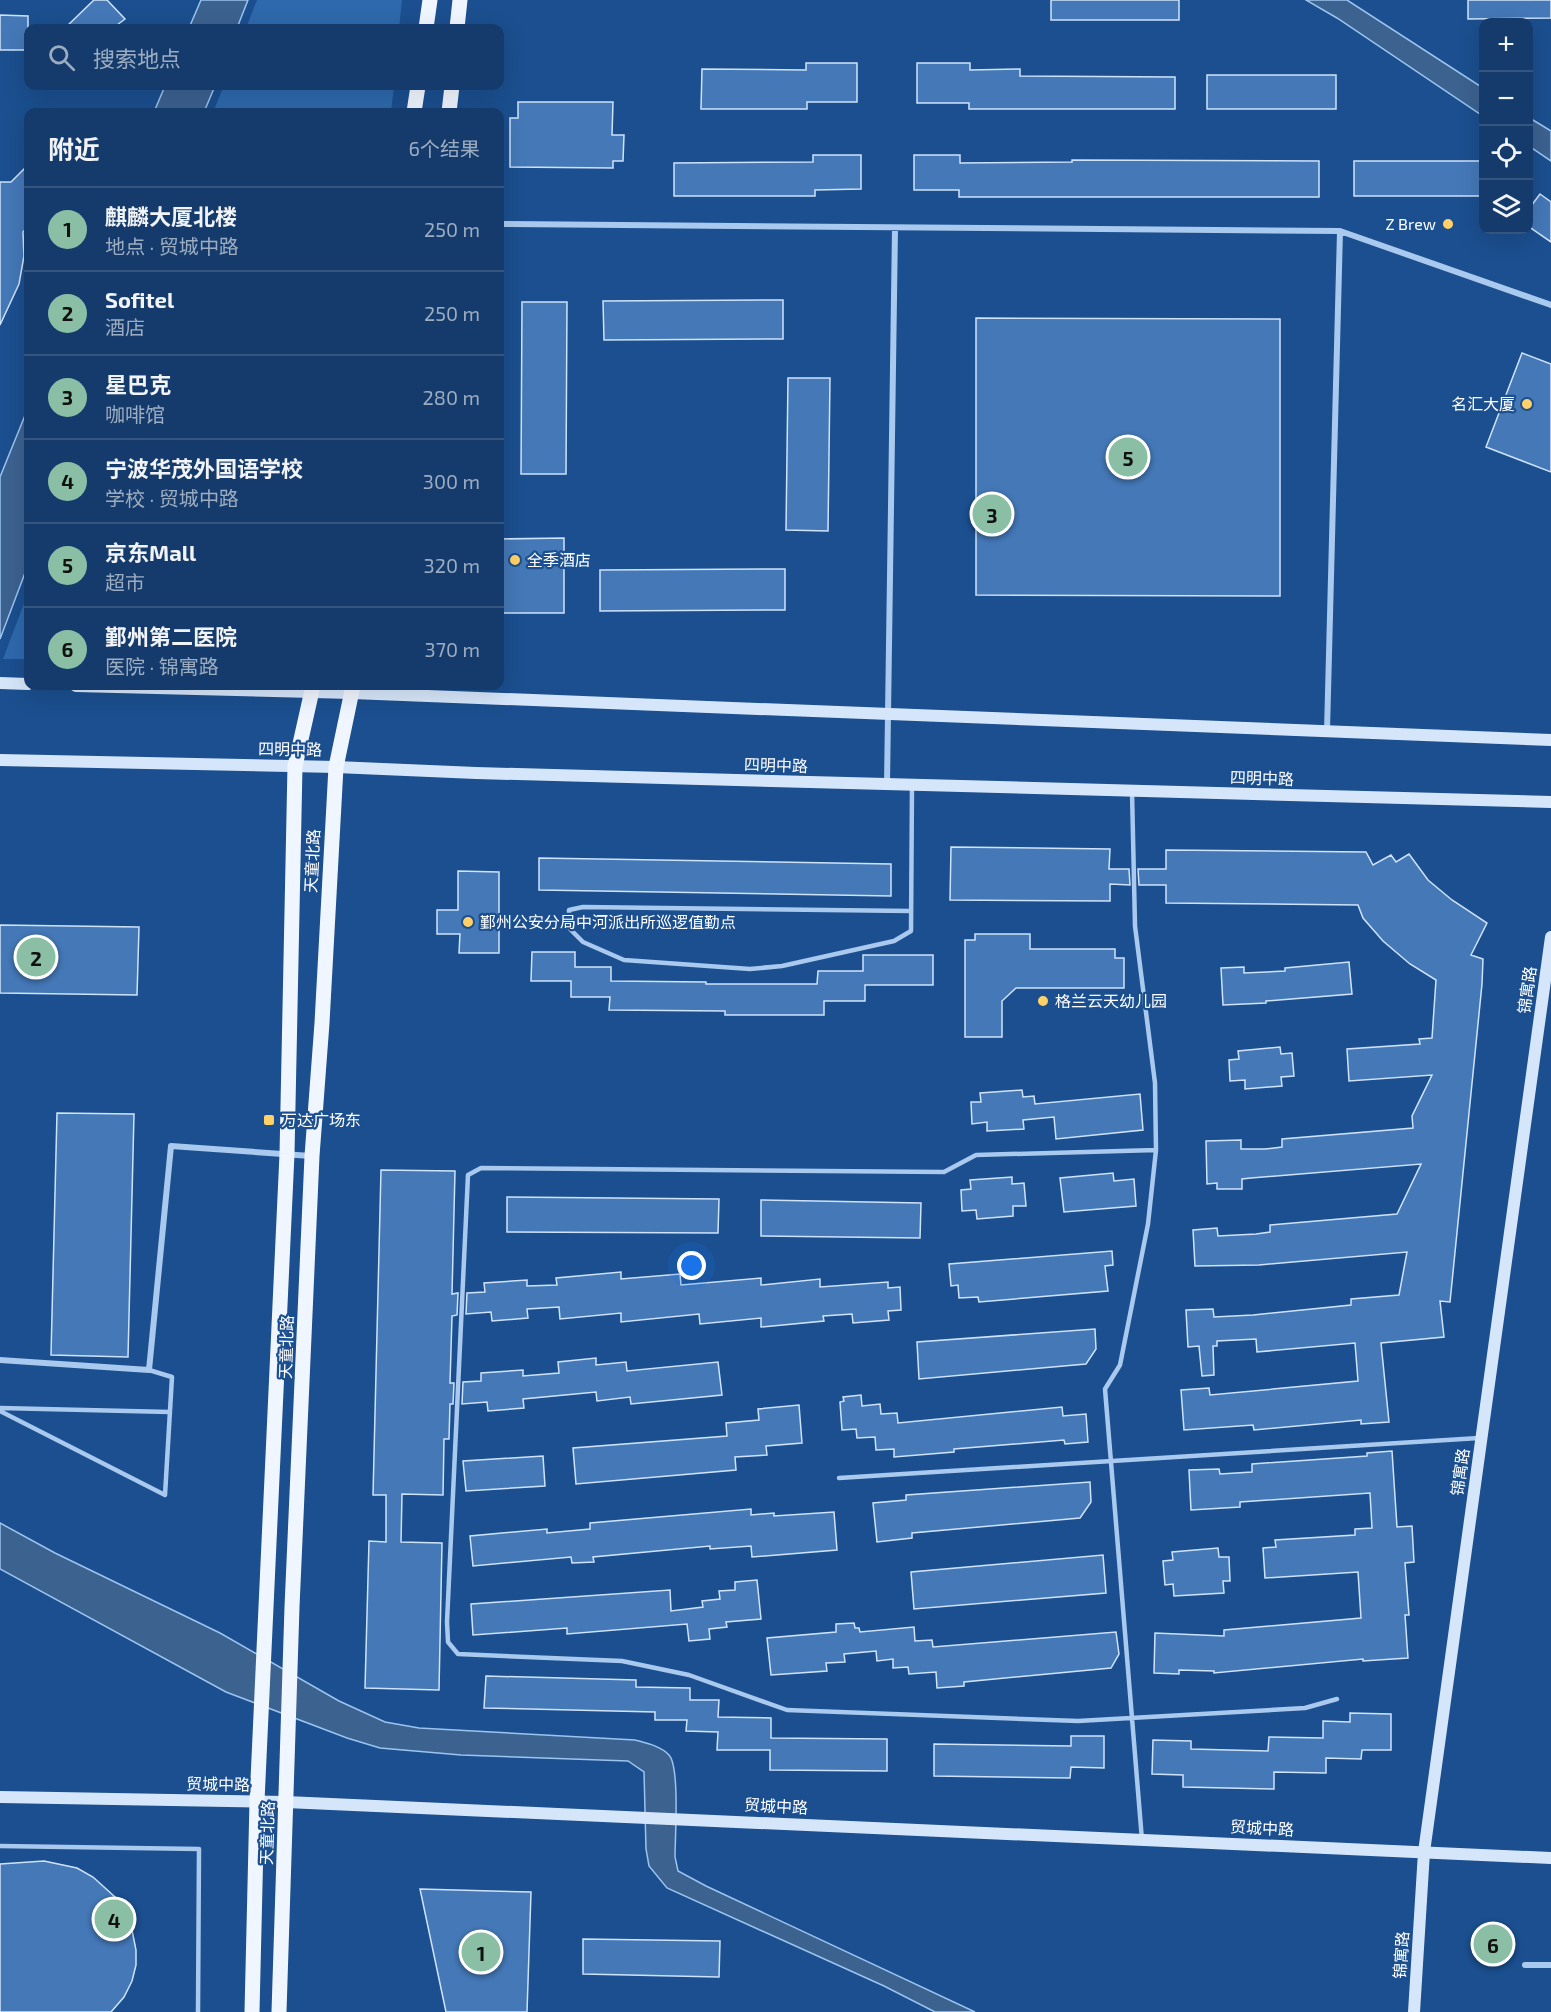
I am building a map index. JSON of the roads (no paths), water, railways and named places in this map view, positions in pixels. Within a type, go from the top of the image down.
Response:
[{"type":"main road","points":[[427,24],[430,0]]},
{"type":"main road","points":[[458,24],[460,0]]},
{"type":"main road","points":[[415,108],[417,90]]},
{"type":"main road","points":[[449,108],[452,90]]},
{"type":"main road","points":[[0,683],[24,684]]},
{"type":"main road","points":[[252,2012],[257,1802],[287,1154],[296,766],[312,690]]},
{"type":"main road","name":"天童北路","points":[[279,2012],[292,1607],[312,1156],[336,767],[353,690]]},
{"type":"main road","points":[[374,690],[888,714],[1551,740]]},
{"type":"main road","name":"四明中路","points":[[0,760],[336,767],[488,774],[1551,802]]},
{"type":"main road","name":"锦寓路","points":[[1414,2012],[1424,1852],[1551,937]]},
{"type":"main road","name":"贸城中路","points":[[0,1797],[286,1802],[1551,1858]]},
{"type":"street","points":[[504,224],[1340,231],[1551,305]]},
{"type":"street","points":[[887,784],[895,228]]},
{"type":"street","points":[[1327,731],[1340,231]]},
{"type":"street","points":[[0,1360],[148,1370],[171,1146],[312,1156]]},
{"type":"street","points":[[1525,1965],[1551,1965]]},
{"type":"lane","points":[[911,911],[583,907],[568,910],[568,928],[584,942],[624,960],[750,969],[782,966],[894,941],[911,931],[912,785]]},
{"type":"lane","points":[[1132,791],[1136,926],[1155,1083],[1156,1150],[1148,1224],[1120,1365],[1105,1389],[1142,1839]]},
{"type":"lane","points":[[1156,1150],[976,1155],[944,1172],[481,1168],[468,1175],[447,1611],[448,1642],[458,1654],[622,1662],[689,1675],[787,1710],[1078,1720],[1305,1708],[1337,1699]]},
{"type":"lane","points":[[0,1409],[165,1495],[172,1377],[148,1370]]},
{"type":"lane","points":[[0,1409],[170,1412]]},
{"type":"lane","points":[[839,1478],[1482,1438]]},
{"type":"lane","points":[[0,1846],[199,1849],[198,2012]]},
{"type":"place","name":"Z Brew","points":[[1448,224]]},
{"type":"place","name":"名汇大厦","points":[[1527,404]]},
{"type":"place","name":"京东Mall","points":[[1128,457]]},
{"type":"place","name":"星巴克","points":[[992,514]]},
{"type":"place","name":"全季酒店","points":[[515,560]]},
{"type":"place","name":"鄞州公安分局中河派出所巡逻值勤点","points":[[468,922]]},
{"type":"place","name":"Sofitel","points":[[36,957]]},
{"type":"place","name":"格兰云天幼儿园","points":[[1043,1001]]},
{"type":"place","name":"万达广场东","points":[[269,1120]]},
{"type":"place","name":"宁波华茂外国语学校","points":[[114,1919]]},
{"type":"place","name":"鄞州第二医院","points":[[1493,1944]]},
{"type":"place","name":"麒麟大厦北楼","points":[[481,1952]]}]
